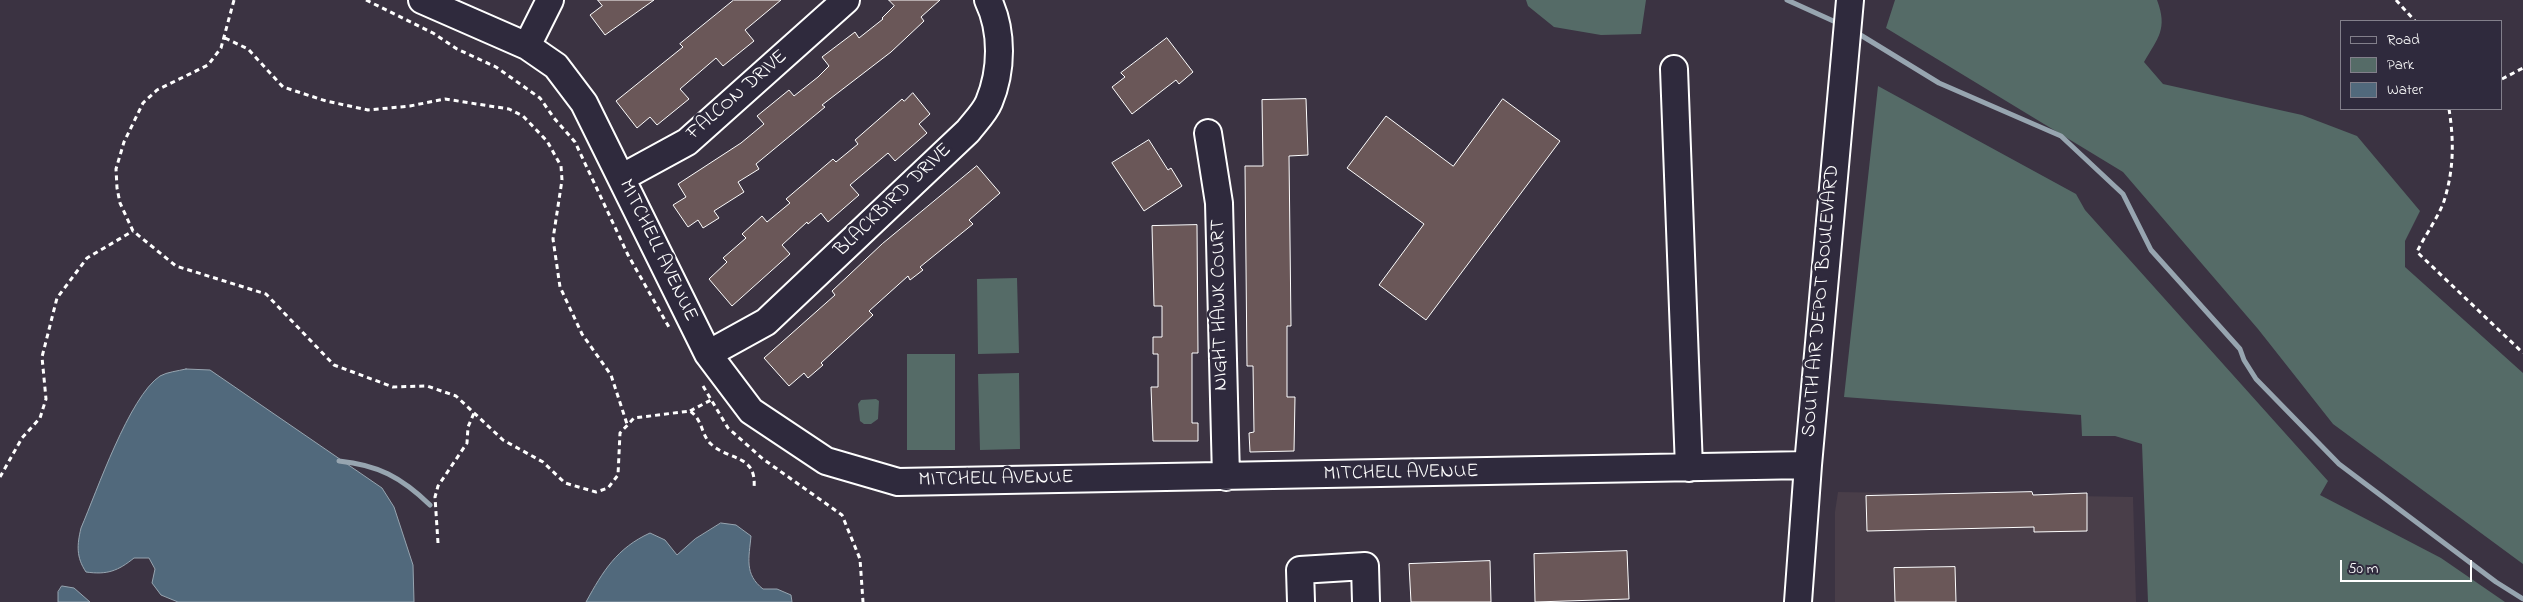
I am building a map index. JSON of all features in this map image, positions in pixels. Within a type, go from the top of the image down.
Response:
[{"type":"street","name":"MITCHELL AVENUE","points":[[422,0],[527,46],[556,66],[584,103],[708,354],[751,411],[826,461],[898,482],[1808,465]]},
{"type":"street","points":[[527,46],[550,0]]},
{"type":"street","name":"FALCON DRIVE","points":[[621,178],[688,142],[846,0]]},
{"type":"street","name":"BLACKBIRD DRIVE","points":[[708,354],[766,322],[968,131],[988,104],[997,75],[999,42],[993,9],[988,0]]},
{"type":"street","name":"SOUTH AIR DEPOT BOULEVARD","points":[[1798,602],[1808,465],[1849,2]]},
{"type":"street","points":[[1674,69],[1689,468]]},
{"type":"street","name":"NIGHT HAWK COURT","points":[[1208,133],[1219,203],[1226,477]]},
{"type":"street","points":[[1301,602],[1300,570],[1365,566],[1366,602]]},
{"type":"path","points":[[234,0],[221,48],[208,65],[157,90],[143,103],[124,142],[116,169],[120,203],[134,230],[176,266],[266,294],[334,364],[393,387],[426,386],[456,396],[503,440],[543,462],[565,483],[596,492],[608,488],[618,475],[620,433],[634,418],[690,411],[711,400]]},
{"type":"path","points":[[366,0],[433,33],[457,49],[496,67],[540,98],[575,142],[628,255],[672,334]]},
{"type":"path","points":[[2396,0],[2414,20]]},
{"type":"path","points":[[225,38],[248,49],[283,87],[326,101],[368,110],[410,106],[445,99],[509,109],[523,116],[547,141],[560,166],[562,180],[553,239],[560,287],[582,334],[611,374],[628,425]]},
{"type":"path","points":[[2503,78],[2523,68]]},
{"type":"path","points":[[2449,110],[2454,136],[2451,171],[2444,202],[2417,252],[2523,353]]},
{"type":"path","points":[[0,478],[22,438],[40,418],[42,412],[46,399],[42,357],[57,298],[87,258],[134,230]]},
{"type":"path","points":[[699,380],[728,428],[763,459],[842,515],[860,559],[863,602]]},
{"type":"path","points":[[690,411],[698,416],[710,444],[749,465],[755,475],[754,488]]},
{"type":"path","points":[[438,543],[435,497],[438,486],[467,443],[468,427],[474,413]]},
{"type":"shaded area","points":[[1838,492],[2133,497],[2136,602],[1835,602],[1835,512]]},
{"type":"green space","points":[[1526,0],[1646,0],[1641,34],[1601,35],[1554,27],[1528,6]]},
{"type":"green space","points":[[1895,0],[2157,0],[2162,19],[2160,33],[2144,62],[2163,84],[2302,115],[2357,136],[2420,211],[2405,241],[2405,267],[2523,373],[2523,564],[2333,424],[2258,329],[2123,172],[1886,28]]},
{"type":"green space","points":[[1878,86],[2076,194],[2085,210],[2328,481],[2320,495],[2441,558],[2505,602],[2148,602],[2142,444],[2115,436],[2082,436],[2081,415],[1844,397]]},
{"type":"green space","points":[[1017,278],[1019,353],[978,354],[977,279]]},
{"type":"green space","points":[[907,354],[955,354],[955,450],[907,450]]},
{"type":"green space","points":[[1019,373],[1020,449],[980,450],[978,374]]},
{"type":"green space","points":[[876,399],[879,401],[878,419],[871,424],[864,424],[860,421],[858,404],[861,400]]},
{"type":"water","points":[[186,369],[210,370],[382,488],[394,507],[413,565],[414,602],[178,602],[161,595],[152,583],[155,569],[149,558],[134,558],[112,571],[100,573],[86,572],[80,561],[78,551],[81,528],[115,446],[137,403],[148,387],[160,376]]},
{"type":"water","points":[[721,523],[736,525],[751,536],[749,565],[753,577],[763,589],[777,589],[791,595],[792,602],[586,602],[605,570],[620,553],[638,539],[650,533],[665,540],[677,555],[695,539]]},
{"type":"water","points":[[62,586],[74,588],[90,602],[58,602],[58,592]]},
{"type":"building","points":[[598,0],[654,0],[605,35],[590,15],[602,6]]},
{"type":"building","points":[[734,0],[781,0],[745,30],[754,41],[723,66],[716,58],[680,89],[689,99],[657,125],[650,117],[637,128],[616,101],[683,47],[680,44]]},
{"type":"building","points":[[889,0],[940,0],[921,17],[924,21],[891,52],[822,105],[825,107],[756,164],[759,169],[738,182],[744,192],[714,211],[719,218],[703,228],[698,220],[688,227],[673,205],[686,197],[678,184],[741,143],[764,124],[757,116],[789,90],[794,96],[818,77],[829,66],[822,57],[855,32],[859,38],[883,19],[894,6]]},
{"type":"building","points":[[1167,38],[1193,72],[1179,84],[1176,80],[1132,114],[1112,87],[1125,77],[1121,73]]},
{"type":"building","points":[[913,93],[930,114],[919,124],[927,133],[895,161],[888,153],[850,185],[859,195],[828,222],[821,213],[808,224],[807,222],[782,245],[790,254],[732,306],[709,279],[727,262],[723,258],[746,238],[742,234],[762,216],[767,222],[790,203],[786,199],[833,159],[836,162],[858,144],[855,140],[902,99],[904,101]]},
{"type":"building","points":[[1306,99],[1308,155],[1289,156],[1291,326],[1287,326],[1287,397],[1295,397],[1294,451],[1250,452],[1249,433],[1254,432],[1253,366],[1247,366],[1245,166],[1263,166],[1262,100]]},
{"type":"building","points":[[1503,99],[1560,141],[1426,320],[1379,285],[1424,224],[1347,168],[1386,116],[1453,166]]},
{"type":"building","points":[[1149,140],[1168,170],[1171,168],[1182,186],[1144,211],[1112,163]]},
{"type":"building","points":[[977,166],[1000,193],[969,220],[973,224],[920,267],[923,270],[910,280],[908,276],[869,311],[873,315],[821,363],[823,365],[808,378],[804,373],[789,386],[764,358],[835,295],[832,291],[882,244]]},
{"type":"building","points":[[1197,225],[1198,353],[1192,353],[1192,423],[1198,423],[1198,441],[1153,441],[1151,387],[1158,387],[1158,354],[1153,354],[1153,337],[1162,337],[1162,306],[1154,306],[1152,226]]},
{"type":"building","points":[[2032,492],[2033,495],[2087,493],[2087,531],[2034,532],[2034,527],[1867,531],[1866,496]]},
{"type":"building","points":[[1627,551],[1629,599],[1535,602],[1534,554]]},
{"type":"building","points":[[1490,561],[1491,602],[1411,602],[1409,564]]},
{"type":"building","points":[[1955,567],[1956,602],[1895,602],[1894,568]]},
{"type":"waterway","points":[[1787,0],[1840,24]]},
{"type":"waterway","points":[[1854,31],[1939,83],[2061,136],[2123,194],[2151,250],[2240,349],[2244,360],[2256,379],[2339,464],[2496,582],[2523,599]]},
{"type":"waterway","points":[[339,461],[366,466],[388,474],[409,487],[430,505]]}]
